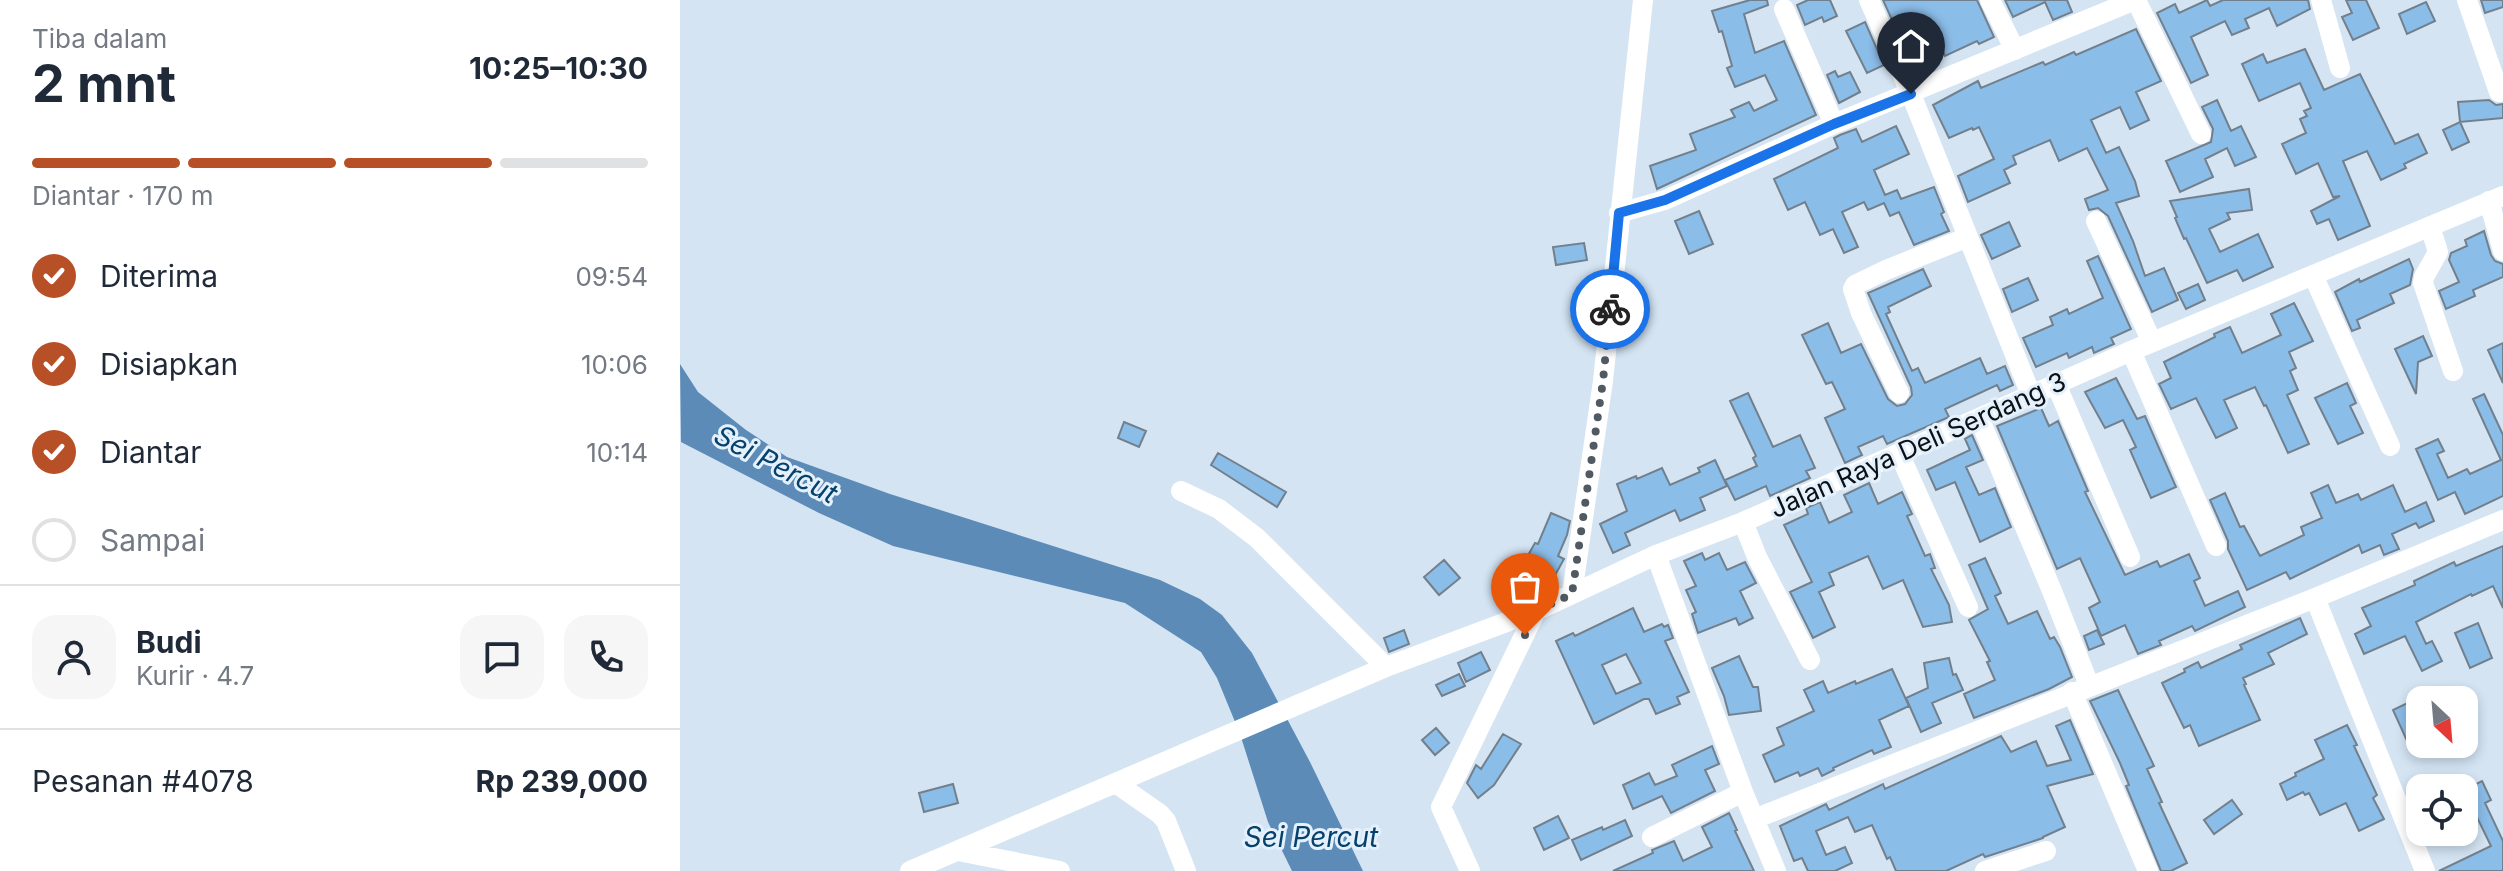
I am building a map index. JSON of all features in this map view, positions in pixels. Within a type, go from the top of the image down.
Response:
[{"type":"street","points":[[1572,594],[1625,212],[1643,0]]},
{"type":"street","points":[[1869,0],[1911,94],[2031,395]]},
{"type":"street","points":[[1990,0],[2015,50]]},
{"type":"street","points":[[1625,212],[1665,200],[1834,124],[2015,50],[2102,6],[2136,0],[2201,134]]},
{"type":"street","points":[[2321,0],[2340,68]]},
{"type":"street","points":[[2467,0],[2499,92]]},
{"type":"street","points":[[1784,9],[1834,124]]},
{"type":"street","points":[[2496,198],[2503,251]]},
{"type":"street","name":"Jalan Raya Deli Serdang 3","points":[[910,871],[1386,667],[1536,611],[1656,555],[1743,522],[2131,351],[2496,198]]},
{"type":"street","points":[[2096,221],[2152,342]]},
{"type":"street","points":[[2430,226],[2438,252],[2423,283],[2453,371]]},
{"type":"street","points":[[1899,393],[1853,289],[1855,285],[1886,270],[1968,237]]},
{"type":"street","points":[[2313,275],[2390,446]]},
{"type":"street","points":[[2131,351],[2216,546]]},
{"type":"street","points":[[2056,384],[2130,557]]},
{"type":"street","points":[[1979,418],[2052,591],[2081,688],[2148,871]]},
{"type":"street","points":[[1899,453],[1968,607]]},
{"type":"street","points":[[1181,491],[1219,509],[1257,538],[1386,667]]},
{"type":"street","points":[[1754,819],[2315,598],[2503,520]]},
{"type":"street","points":[[1743,522],[1757,557],[1810,660]]},
{"type":"street","points":[[1656,555],[1743,792],[1776,871]]},
{"type":"street","points":[[2315,598],[2425,871]]},
{"type":"street","points":[[1470,871],[1441,807],[1536,611]]},
{"type":"street","points":[[1122,782],[1166,821],[1186,871]]},
{"type":"street","points":[[1652,837],[1743,792]]},
{"type":"street","points":[[958,851],[1060,871]]},
{"type":"street","points":[[1985,871],[2010,867],[2046,851]]},
{"type":"water","name":"Sei Percut","points":[[680,364],[698,392],[787,457],[890,494],[1160,580],[1200,599],[1222,615],[1252,653],[1363,871],[1292,871],[1268,822],[1240,734],[1217,678],[1201,652],[1125,603],[893,546],[819,513],[681,442]]},
{"type":"building","points":[[1750,0],[1767,0],[1768,5],[1744,14],[1755,53],[1784,41],[1816,115],[1657,189],[1650,166],[1696,150],[1690,134],[1735,117],[1731,110],[1749,102],[1754,111],[1777,100],[1765,75],[1735,87],[1727,68],[1732,66],[1722,31],[1719,32],[1712,11]]},
{"type":"building","points":[[1808,0],[1830,0],[1837,16],[1824,22],[1822,17],[1805,25],[1797,5]]},
{"type":"building","points":[[1883,0],[1977,0],[1994,37],[1979,44],[1977,41],[1945,56],[1941,47],[1916,59],[1922,71],[1916,73]]},
{"type":"building","points":[[2005,0],[2067,0],[2072,12],[2053,20],[2045,2],[2013,17]]},
{"type":"building","points":[[2207,0],[2210,6],[2223,0],[2308,0],[2310,9],[2277,26],[2269,8],[2245,19],[2249,28],[2232,35],[2225,21],[2191,37],[2208,75],[2191,83],[2157,13],[2175,4],[2179,13]]},
{"type":"building","points":[[2346,0],[2366,0],[2379,28],[2353,40],[2342,17],[2352,13]]},
{"type":"building","points":[[2481,0],[2503,0],[2503,7],[2485,13]]},
{"type":"building","points":[[2426,2],[2435,21],[2407,34],[2399,14]]},
{"type":"building","points":[[1865,22],[1884,65],[1867,73],[1846,31]]},
{"type":"building","points":[[2136,29],[2161,81],[2136,92],[2149,120],[2130,129],[2120,107],[2091,120],[2106,153],[2119,147],[2135,181],[2139,196],[2116,203],[2145,276],[2164,268],[2178,300],[2152,312],[2108,216],[2098,208],[2089,210],[2085,199],[2108,190],[2087,148],[2059,161],[2050,140],[2013,156],[2016,164],[2004,170],[2010,183],[1968,202],[1958,176],[1994,159],[1979,127],[1949,138],[1933,105],[1978,81],[1981,88],[2043,62],[2045,65],[2074,52],[2076,55]]},
{"type":"building","points":[[2305,49],[2324,90],[2360,74],[2395,144],[2418,134],[2427,153],[2381,180],[2367,151],[2343,161],[2370,226],[2338,240],[2329,219],[2317,224],[2311,211],[2340,196],[2333,197],[2318,163],[2296,174],[2282,144],[2306,133],[2300,119],[2307,116],[2304,111],[2311,108],[2300,83],[2259,101],[2242,64],[2263,54],[2267,63]]},
{"type":"building","points":[[1835,71],[1838,77],[1850,72],[1860,92],[1839,103],[1827,75]]},
{"type":"building","points":[[2217,100],[2231,131],[2241,126],[2256,157],[2235,166],[2227,148],[2205,159],[2213,177],[2180,192],[2166,161],[2211,142],[2213,129],[2202,107]]},
{"type":"building","points":[[2489,100],[2496,105],[2503,104],[2503,118],[2460,122],[2458,102]]},
{"type":"building","points":[[2460,122],[2469,142],[2452,150],[2443,130]]},
{"type":"building","points":[[1896,126],[1909,154],[1874,170],[1885,195],[1897,190],[1901,199],[1934,187],[1949,231],[1914,245],[1899,212],[1890,216],[1884,203],[1868,210],[1864,202],[1842,212],[1858,247],[1844,253],[1833,229],[1820,235],[1805,202],[1788,210],[1774,179],[1838,148],[1834,138],[1840,135],[1856,129],[1862,142]]},
{"type":"building","points":[[2249,189],[2252,210],[2227,213],[2230,219],[2209,229],[2220,252],[2258,234],[2273,267],[2243,281],[2237,270],[2207,283],[2184,239],[2170,201]]},
{"type":"building","points":[[1699,211],[1713,244],[1689,254],[1675,221]]},
{"type":"building","points":[[2009,222],[2020,246],[1992,259],[1981,235]]},
{"type":"building","points":[[2484,231],[2491,255],[2503,264],[2503,277],[2473,290],[2475,296],[2446,309],[2439,291],[2459,282],[2449,260],[2451,253],[2467,246],[2465,240]]},
{"type":"building","points":[[1584,243],[1587,260],[1556,265],[1553,247]]},
{"type":"building","points":[[2098,256],[2131,329],[2111,338],[2114,344],[2094,353],[2092,347],[2069,358],[2067,353],[2036,367],[2023,338],[2053,325],[2050,317],[2067,309],[2069,314],[2103,298],[2087,261]]},
{"type":"building","points":[[2409,259],[2413,269],[2410,285],[2390,294],[2394,303],[2357,320],[2360,328],[2352,331],[2335,292]]},
{"type":"building","points":[[1923,269],[1931,286],[1888,307],[1890,312],[1886,314],[1912,371],[1918,368],[1925,383],[1980,358],[1987,374],[2005,366],[2013,385],[2000,391],[1997,385],[1945,409],[1949,417],[1887,444],[1883,436],[1858,447],[1862,455],[1845,463],[1825,418],[1845,409],[1832,382],[1826,384],[1802,335],[1828,323],[1841,353],[1861,344],[1888,399],[1897,406],[1905,404],[1912,395],[1911,387],[1868,293]]},
{"type":"building","points":[[2028,278],[2038,300],[2012,312],[2003,289]]},
{"type":"building","points":[[2198,284],[2205,300],[2186,309],[2178,293]]},
{"type":"building","points":[[2294,303],[2313,341],[2289,352],[2296,368],[2290,371],[2298,390],[2287,395],[2309,444],[2288,453],[2255,387],[2224,400],[2237,428],[2216,438],[2196,398],[2171,409],[2159,384],[2171,378],[2164,362],[2230,327],[2242,353],[2281,335],[2271,314]]},
{"type":"building","points":[[2423,336],[2432,356],[2418,362],[2416,394],[2395,349]]},
{"type":"building","points":[[2503,343],[2503,383],[2488,350]]},
{"type":"building","points":[[2116,378],[2137,419],[2145,416],[2176,487],[2151,498],[2130,450],[2136,447],[2123,420],[2105,428],[2085,392]]},
{"type":"building","points":[[2347,383],[2356,403],[2350,406],[2363,433],[2338,444],[2315,398]]},
{"type":"building","points":[[1748,393],[1773,447],[1800,435],[1815,468],[1806,471],[1810,478],[1770,496],[1766,486],[1735,500],[1725,480],[1757,466],[1753,458],[1756,456],[1730,401]]},
{"type":"building","points":[[2484,394],[2503,435],[2503,496],[2465,514],[2455,492],[2438,500],[2416,449],[2438,439],[2444,451],[2437,454],[2448,478],[2467,469],[2470,474],[2501,460],[2473,399]]},
{"type":"building","points":[[2041,408],[2049,426],[2058,421],[2088,491],[2085,492],[2125,575],[2157,561],[2160,567],[2189,554],[2200,578],[2194,581],[2205,606],[2238,591],[2245,607],[2195,631],[2192,626],[2159,641],[2161,645],[2138,654],[2125,625],[2101,636],[2089,608],[2100,602],[2080,558],[2057,569],[1997,426]]},
{"type":"building","points":[[1124,422],[1146,431],[1139,447],[1118,438]]},
{"type":"building","points":[[1972,435],[1983,460],[1966,467],[1979,495],[1995,488],[2011,527],[1980,542],[1955,482],[1936,490],[1927,470],[1970,450],[1965,439]]},
{"type":"building","points":[[1218,453],[1286,492],[1277,507],[1211,465]]},
{"type":"building","points":[[1715,460],[1727,486],[1700,498],[1705,510],[1680,521],[1675,510],[1625,533],[1630,545],[1613,553],[1600,524],[1627,511],[1617,484],[1662,468],[1670,485],[1700,472],[1698,468]]},
{"type":"building","points":[[1869,483],[1878,504],[1902,492],[1912,514],[1907,516],[1925,556],[1930,554],[1935,568],[1931,569],[1949,605],[1952,622],[1923,627],[1903,580],[1883,589],[1868,556],[1829,573],[1834,585],[1819,592],[1835,627],[1813,638],[1790,592],[1812,582],[1784,525],[1808,514],[1806,508],[1820,502],[1829,523],[1852,512],[1844,495]]},
{"type":"building","points":[[2328,485],[2336,503],[2358,494],[2361,500],[2393,485],[2405,512],[2426,502],[2434,521],[2419,528],[2416,523],[2392,534],[2399,549],[2384,555],[2380,545],[2362,553],[2359,545],[2290,579],[2286,572],[2247,590],[2210,500],[2225,493],[2240,527],[2244,526],[2260,556],[2304,535],[2301,527],[2322,518],[2311,493]]},
{"type":"building","points":[[1551,513],[1570,521],[1558,556],[1564,559],[1554,577],[1527,598],[1514,581],[1538,563],[1527,557],[1535,543],[1538,544]]},
{"type":"building","points":[[2503,546],[2503,608],[2493,586],[2416,622],[2426,644],[2432,641],[2442,661],[2422,671],[2405,636],[2364,654],[2355,634],[2371,626],[2362,608],[2415,585],[2414,581],[2454,562],[2456,566]]},
{"type":"building","points":[[1702,553],[1705,560],[1719,553],[1727,570],[1745,562],[1756,583],[1740,591],[1753,618],[1739,625],[1736,618],[1698,633],[1692,614],[1696,612],[1686,590],[1696,586],[1684,561]]},
{"type":"building","points":[[1985,558],[2001,593],[1995,596],[2008,624],[2037,611],[2050,639],[2054,637],[2060,647],[2072,677],[1974,718],[1964,694],[1995,680],[1987,662],[1990,661],[1969,620],[1988,609],[1969,565]]},
{"type":"building","points":[[1444,560],[1460,578],[1439,595],[1424,577]]},
{"type":"building","points":[[1633,608],[1644,632],[1662,624],[1664,627],[1668,625],[1673,638],[1665,641],[1689,692],[1677,697],[1680,704],[1656,714],[1649,699],[1644,699],[1594,724],[1556,641],[1573,633],[1575,636]],"holes":[[[1626,654],[1641,683],[1616,694],[1602,665]]]},
{"type":"building","points":[[2300,618],[2307,634],[2268,653],[2274,664],[2243,678],[2260,720],[2199,746],[2190,725],[2184,728],[2162,683],[2198,662],[2201,668],[2242,649],[2240,645]]},
{"type":"building","points":[[2478,623],[2492,658],[2470,668],[2455,633]]},
{"type":"building","points":[[1404,630],[1409,644],[1389,652],[1384,638]]},
{"type":"building","points":[[2097,630],[2104,644],[2089,650],[2084,636]]},
{"type":"building","points":[[1481,652],[1490,670],[1466,682],[1458,663]]},
{"type":"building","points":[[1739,656],[1753,687],[1758,687],[1761,711],[1729,715],[1712,668]]},
{"type":"building","points":[[1949,658],[1953,675],[1956,674],[1963,690],[1932,703],[1941,723],[1921,732],[1906,698],[1928,688],[1924,663]]},
{"type":"building","points":[[1892,669],[1909,706],[1879,720],[1891,747],[1874,754],[1872,750],[1822,776],[1818,768],[1775,782],[1763,755],[1784,745],[1777,728],[1814,711],[1804,690],[1823,681],[1828,693]]},
{"type":"building","points":[[1459,674],[1465,686],[1442,696],[1436,685]]},
{"type":"building","points":[[2118,690],[2154,766],[2147,769],[2187,863],[2171,871],[2161,871],[2126,786],[2129,785],[2120,763],[2090,701]]},
{"type":"building","points":[[2406,704],[2406,739],[2393,710]]},
{"type":"building","points":[[2070,720],[2093,774],[2047,786],[2065,827],[2043,838],[1985,857],[1983,854],[1946,871],[1896,871],[1890,857],[1887,859],[1872,825],[1855,832],[1848,817],[1816,831],[1826,855],[1845,847],[1852,863],[1835,871],[1808,871],[1802,858],[1794,861],[1780,826],[1826,804],[1829,810],[1883,784],[1885,789],[2001,736],[2011,752],[2036,741],[2047,766],[2071,760],[2056,726]]},
{"type":"building","points":[[2347,725],[2377,795],[2373,798],[2384,819],[2359,831],[2346,803],[2320,815],[2309,793],[2305,795],[2303,792],[2287,800],[2280,784],[2324,759],[2315,740]]},
{"type":"building","points":[[1436,728],[1449,743],[1435,755],[1422,740]]},
{"type":"building","points":[[1503,734],[1521,744],[1494,785],[1478,798],[1467,783],[1476,765],[1481,769]]},
{"type":"building","points":[[1712,746],[1719,764],[1705,770],[1715,791],[1671,813],[1662,796],[1633,809],[1623,785],[1649,773],[1655,785],[1677,776],[1672,765]]},
{"type":"building","points":[[2482,781],[2491,800],[2485,803],[2503,841],[2503,871],[2439,871],[2491,846],[2478,819],[2478,783]]},
{"type":"building","points":[[953,784],[958,803],[924,812],[919,793]]},
{"type":"building","points":[[2232,800],[2242,814],[2214,834],[2204,820]]},
{"type":"building","points":[[1729,813],[1754,871],[1613,871],[1674,841],[1683,861],[1712,847],[1702,827]]},
{"type":"building","points":[[1558,816],[1569,838],[1544,850],[1534,828]]},
{"type":"building","points":[[1625,820],[1632,836],[1581,860],[1572,840]]},
{"type":"way so far","points":[[1525,635],[1536,611],[1572,594],[1603,381],[1610,309]]},
{"type":"route","points":[[1610,309],[1619,213],[1665,200],[1834,124],[1911,94]]}]
